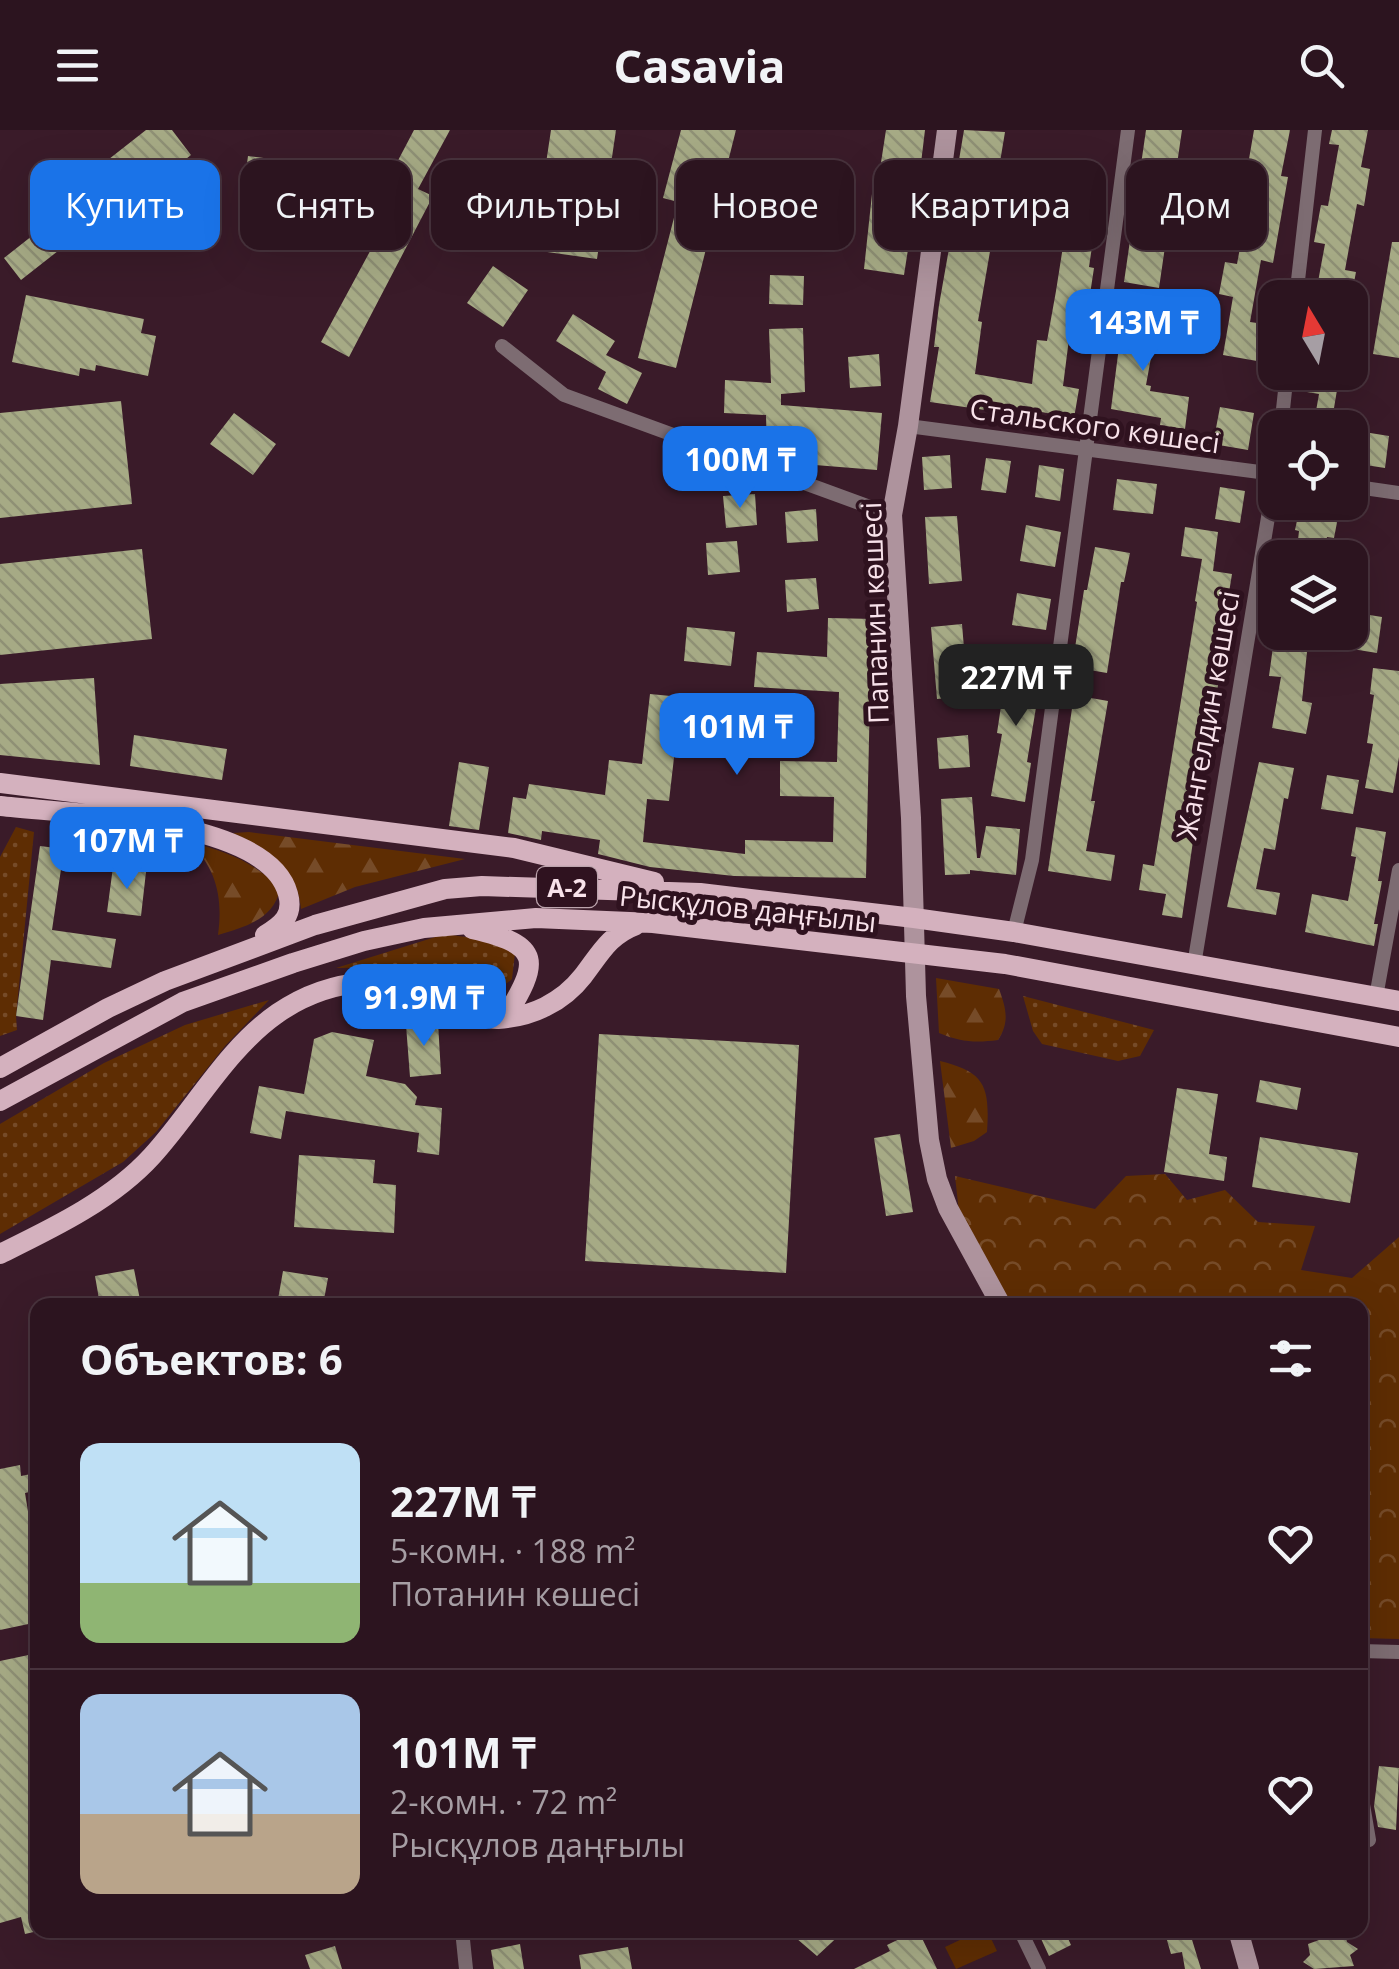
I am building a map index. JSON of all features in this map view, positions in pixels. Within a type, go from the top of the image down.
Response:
[{"type":"main road","name":"Папанин көшесі","points":[[915,952],[892,515],[908,426],[947,130]]},
{"type":"main road","points":[[0,783],[207,833],[250,849],[285,884],[290,914],[282,925],[229,957]]},
{"type":"main road","points":[[0,806],[87,804],[514,848],[700,893]]},
{"type":"main road","name":"Рысқұлов даңғылы","points":[[0,1068],[165,981],[315,924],[445,890],[482,886],[700,893],[914,918],[1014,932],[1399,1001]]},
{"type":"main road","name":"Рысқұлов даңғылы","points":[[0,1101],[148,1020],[238,982],[364,942],[451,925],[536,918],[644,922],[1005,964],[1399,1037]]},
{"type":"main road","points":[[1,1254],[94,1204],[133,1175],[253,1033],[280,1012],[323,990],[362,980],[400,982],[461,1001],[493,1020],[528,1015],[553,1004],[581,979],[611,938],[644,922]]},
{"type":"main road","points":[[451,925],[511,938],[522,948],[530,973],[504,1018]]},
{"type":"main road","points":[[915,952],[929,1140],[948,1208],[993,1298]]},
{"type":"main road","points":[[1227,1004],[1234,997],[1360,1018],[1366,1016],[1376,997]]},
{"type":"main road","points":[[1240,1938],[1249,1969]]},
{"type":"street","points":[[1014,932],[1032,860],[1128,130]]},
{"type":"street","points":[[1298,280],[1315,130]]},
{"type":"street","points":[[502,346],[564,395],[892,515]]},
{"type":"street","name":"Стальского көшесі","points":[[908,426],[1258,473]]},
{"type":"street","points":[[1368,489],[1399,493]]},
{"type":"street","name":"Жангелдин көшесі","points":[[1194,965],[1268,520]]},
{"type":"street","points":[[1376,997],[1399,870]]},
{"type":"street","points":[[1368,1651],[1399,1652]]},
{"type":"street","points":[[463,1938],[466,1969]]},
{"type":"street","points":[[1024,1938],[1038,1969]]},
{"type":"green space","points":[[16,827],[34,832],[17,1030],[0,1036],[0,857]]},
{"type":"green space","points":[[233,833],[465,859],[355,887],[301,909],[294,883],[279,862]]},
{"type":"green space","points":[[190,842],[239,859],[270,879],[280,889],[272,908],[248,925],[218,935],[220,909],[216,885]]},
{"type":"green space","points":[[445,934],[500,942],[515,953],[512,979],[484,990],[426,970],[336,968]]},
{"type":"green space","points":[[936,978],[999,989],[1006,1015],[998,1040],[968,1041],[939,1033]]},
{"type":"green space","points":[[1023,996],[1154,1030],[1140,1056],[1118,1061],[1042,1044],[1033,1031]]},
{"type":"green space","points":[[269,1000],[225,1046],[156,1132],[123,1162],[0,1234],[0,1124],[104,1063],[185,1025]]},
{"type":"green space","points":[[940,1061],[975,1076],[982,1083],[987,1103],[987,1132],[951,1148]]},
{"type":"green space","points":[[1165,1174],[1187,1200],[1225,1190],[1258,1222],[1315,1226],[1301,1270],[1352,1278],[1399,1237],[1399,1639],[1368,1638],[1368,1298],[1002,1298],[959,1212],[955,1176],[1095,1209],[1126,1176]]},
{"type":"green space","points":[[964,1938],[991,1938],[997,1951],[956,1969],[945,1947]]},
{"type":"building","points":[[146,130],[172,130],[191,155],[185,160],[108,160]]},
{"type":"building","points":[[414,130],[450,130],[418,189],[431,195],[431,200],[411,238],[411,160],[398,160]]},
{"type":"building","points":[[551,130],[616,130],[612,160],[546,160]]},
{"type":"building","points":[[681,130],[736,130],[728,160],[676,160],[676,201],[663,198]]},
{"type":"building","points":[[886,130],[925,130],[921,160],[881,160]]},
{"type":"building","points":[[964,130],[1005,132],[1000,160],[959,160]]},
{"type":"building","points":[[1146,130],[1182,130],[1178,160],[1142,160]]},
{"type":"building","points":[[1254,130],[1290,130],[1281,176],[1288,177],[1273,263],[1261,260],[1250,322],[1258,323],[1257,361],[1223,355],[1233,297],[1219,294],[1225,262],[1237,264],[1240,250],[1267,250],[1267,160],[1249,159]]},
{"type":"building","points":[[1332,130],[1368,130],[1361,167],[1370,169],[1364,206],[1357,204],[1345,270],[1356,272],[1354,280],[1318,280],[1325,244],[1314,242],[1321,205],[1328,206],[1339,145],[1329,144]]},
{"type":"building","points":[[248,156],[279,160],[247,160]]},
{"type":"building","points":[[872,194],[874,250],[908,250],[904,275],[864,269]]},
{"type":"building","points":[[676,210],[676,250],[706,250],[676,368],[638,358]]},
{"type":"building","points":[[30,237],[30,250],[59,250],[21,280],[4,258]]},
{"type":"building","points":[[1392,242],[1399,242],[1399,358],[1373,354]]},
{"type":"building","points":[[371,250],[405,250],[349,357],[321,342]]},
{"type":"building","points":[[533,250],[598,250],[597,259]]},
{"type":"building","points":[[949,250],[990,250],[978,321],[982,322],[975,374],[1032,384],[1037,340],[1047,341],[1062,250],[1092,250],[1089,267],[1094,268],[1084,334],[1070,331],[1063,386],[1079,389],[1074,418],[1020,408],[1019,415],[930,402],[939,347],[934,347]]},
{"type":"building","points":[[1129,250],[1165,250],[1159,288],[1124,282]]},
{"type":"building","points":[[493,266],[528,290],[503,327],[467,303]]},
{"type":"building","points":[[770,275],[804,276],[803,305],[769,304]]},
{"type":"building","points":[[26,295],[144,319],[141,333],[156,336],[148,376],[96,365],[95,371],[80,368],[79,376],[12,362]]},
{"type":"building","points":[[1124,308],[1159,314],[1146,385],[1151,386],[1150,391],[1189,397],[1185,429],[1160,425],[1161,418],[1111,409]]},
{"type":"building","points":[[573,314],[615,341],[606,355],[642,373],[627,404],[598,389],[606,372],[556,341]]},
{"type":"building","points":[[803,328],[805,392],[781,394],[781,405],[882,413],[877,470],[815,465],[817,451],[767,452],[766,415],[724,413],[725,380],[771,383],[769,329]]},
{"type":"building","points":[[879,354],[881,386],[850,388],[848,357]]},
{"type":"building","points":[[1337,390],[1334,408],[1346,410],[1316,410],[1319,394],[1301,391]]},
{"type":"building","points":[[121,401],[132,504],[0,518],[0,413]]},
{"type":"building","points":[[1220,407],[1254,413],[1248,450],[1213,444]]},
{"type":"building","points":[[234,413],[276,444],[253,475],[210,444]]},
{"type":"building","points":[[1368,433],[1389,436],[1385,468],[1368,465]]},
{"type":"building","points":[[950,455],[952,488],[924,490],[922,457]]},
{"type":"building","points":[[986,458],[1011,461],[1006,493],[981,490]]},
{"type":"building","points":[[1039,465],[1064,469],[1060,501],[1035,497]]},
{"type":"building","points":[[1117,479],[1157,484],[1153,514],[1113,510]]},
{"type":"building","points":[[1220,487],[1245,491],[1240,523],[1215,519]]},
{"type":"building","points":[[755,494],[757,525],[726,528],[723,496]]},
{"type":"building","points":[[816,509],[818,541],[787,543],[785,512]]},
{"type":"building","points":[[957,516],[962,581],[929,584],[925,517]]},
{"type":"building","points":[[1297,520],[1337,520],[1334,538],[1327,540],[1298,540],[1299,531],[1295,530]]},
{"type":"building","points":[[1026,525],[1061,532],[1055,567],[1020,561]]},
{"type":"building","points":[[1185,527],[1218,532],[1213,571],[1232,574],[1225,617],[1230,618],[1182,918],[1162,915],[1166,894],[1139,890],[1143,864],[1154,866],[1197,602],[1202,559],[1181,556]]},
{"type":"building","points":[[737,541],[740,572],[708,575],[706,543]]},
{"type":"building","points":[[1095,547],[1130,553],[1121,582],[1107,673],[1072,667]]},
{"type":"building","points":[[142,549],[152,639],[0,655],[0,564]]},
{"type":"building","points":[[816,578],[819,609],[787,612],[785,580]]},
{"type":"building","points":[[1017,593],[1051,599],[1046,630],[1012,625]]},
{"type":"building","points":[[1368,615],[1382,617],[1377,653],[1358,650],[1368,650]]},
{"type":"building","points":[[828,618],[875,619],[874,648],[879,648],[876,695],[870,694],[866,878],[734,876],[650,867],[598,854],[600,840],[542,831],[541,840],[508,833],[513,797],[526,799],[529,784],[605,795],[609,760],[642,764],[650,694],[681,697],[669,801],[647,799],[643,842],[745,854],[745,840],[833,842],[834,797],[780,796],[780,761],[837,762],[839,692],[754,687],[757,652],[827,657]]},
{"type":"building","points":[[962,624],[968,696],[937,699],[931,627]]},
{"type":"building","points":[[687,627],[735,632],[731,666],[684,661]]},
{"type":"building","points":[[1273,650],[1307,650],[1302,701],[1312,703],[1306,734],[1272,728],[1281,677],[1269,676]]},
{"type":"building","points":[[1008,659],[1043,665],[1027,762],[1031,763],[1025,802],[991,796],[1002,734],[997,733]]},
{"type":"building","points":[[1373,668],[1399,671],[1399,757],[1393,793],[1365,788],[1373,744],[1367,743],[1374,695],[1370,694]]},
{"type":"building","points":[[94,678],[100,765],[0,755],[0,684]]},
{"type":"building","points":[[1074,695],[1108,701],[1086,851],[1115,855],[1111,881],[1048,871]]},
{"type":"building","points":[[134,735],[227,749],[222,780],[130,766]]},
{"type":"building","points":[[968,735],[970,767],[939,769],[937,738]]},
{"type":"building","points":[[459,762],[489,767],[479,830],[449,826]]},
{"type":"building","points":[[1259,762],[1294,768],[1275,850],[1264,848],[1256,889],[1280,893],[1276,915],[1227,907]]},
{"type":"building","points":[[1327,775],[1359,780],[1353,814],[1321,809]]},
{"type":"building","points":[[972,797],[977,858],[986,826],[1020,829],[1016,875],[970,870],[970,874],[945,875],[941,799]]},
{"type":"building","points":[[1356,827],[1386,832],[1374,946],[1305,932],[1312,894],[1348,901],[1356,857],[1351,856]]},
{"type":"building","points":[[40,846],[64,849],[52,930],[116,939],[111,968],[51,960],[43,1020],[16,1016]]},
{"type":"building","points":[[113,867],[146,872],[141,916],[107,912]]},
{"type":"building","points":[[438,1022],[441,1074],[410,1077],[406,1025]]},
{"type":"building","points":[[332,1032],[374,1040],[366,1076],[405,1084],[417,1097],[415,1105],[442,1108],[439,1155],[417,1152],[419,1133],[286,1111],[281,1139],[250,1133],[259,1086],[304,1094],[314,1039]]},
{"type":"building","points":[[599,1034],[799,1045],[786,1273],[585,1261]]},
{"type":"building","points":[[1260,1080],[1301,1088],[1297,1110],[1256,1102]]},
{"type":"building","points":[[1177,1088],[1218,1094],[1209,1154],[1227,1157],[1224,1181],[1164,1172]]},
{"type":"building","points":[[900,1134],[913,1212],[886,1216],[874,1138]]},
{"type":"building","points":[[1260,1137],[1358,1153],[1350,1203],[1252,1187]]},
{"type":"building","points":[[299,1155],[375,1160],[373,1183],[396,1185],[394,1233],[294,1227]]},
{"type":"building","points":[[134,1269],[140,1298],[99,1298],[95,1276]]},
{"type":"building","points":[[283,1271],[328,1278],[324,1298],[278,1298]]},
{"type":"building","points":[[20,1465],[21,1476],[30,1474],[30,1492],[25,1493],[30,1524],[30,1624],[0,1630],[0,1469]]},
{"type":"building","points":[[30,1655],[30,1933],[25,1934],[21,1917],[0,1923],[0,1661]]},
{"type":"building","points":[[1379,1766],[1399,1768],[1396,1830],[1378,1827],[1374,1806]]},
{"type":"building","points":[[796,1938],[836,1938],[817,1956]]},
{"type":"building","points":[[901,1938],[922,1938],[937,1969],[854,1969],[890,1951],[887,1945]]},
{"type":"building","points":[[1041,1938],[1068,1938],[1071,1945],[1049,1956]]},
{"type":"building","points":[[1166,1938],[1191,1938],[1201,1969],[1185,1969],[1182,1952],[1171,1954]]},
{"type":"building","points":[[1346,1938],[1358,1949],[1350,1955],[1354,1966],[1314,1969],[1303,1962],[1310,1955],[1308,1944]]},
{"type":"building","points":[[520,1944],[524,1969],[494,1969],[491,1950]]},
{"type":"building","points":[[335,1946],[342,1969],[310,1969],[305,1955]]},
{"type":"building","points":[[628,1947],[632,1969],[581,1969],[579,1955]]}]
